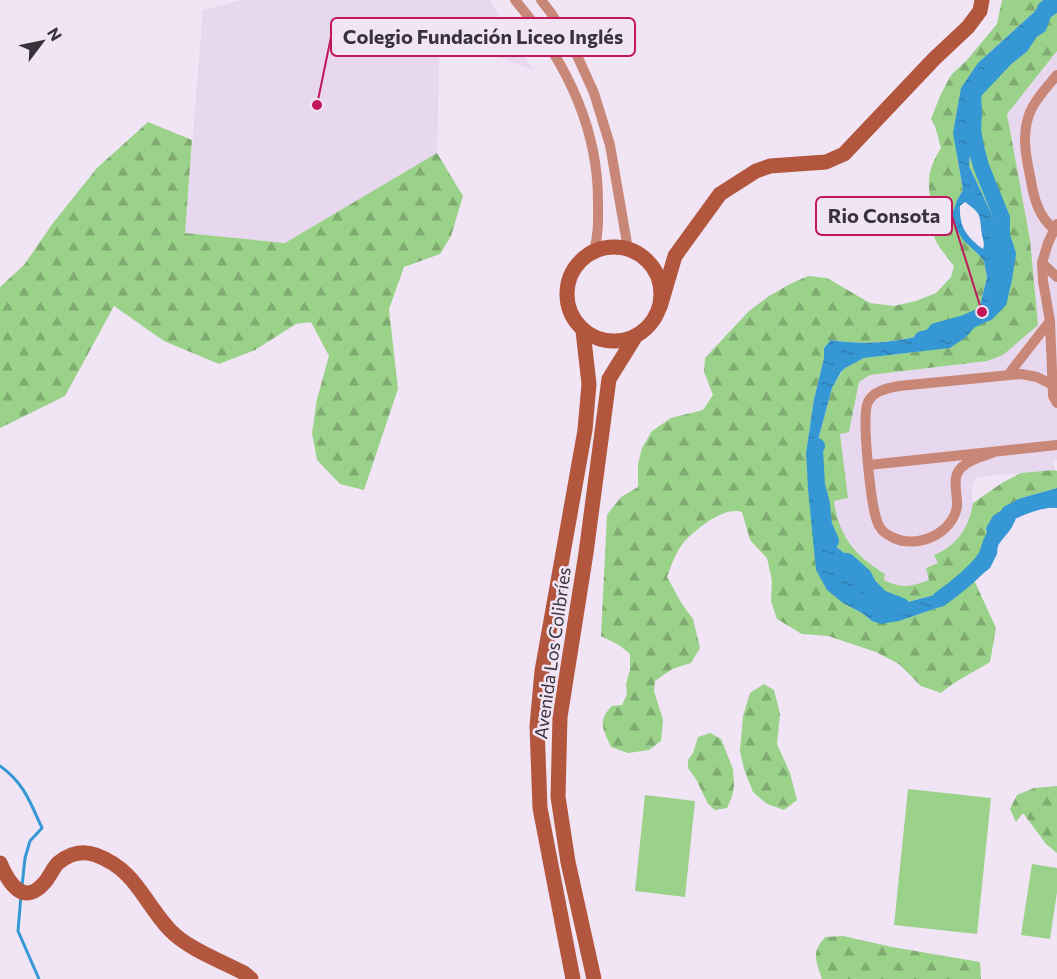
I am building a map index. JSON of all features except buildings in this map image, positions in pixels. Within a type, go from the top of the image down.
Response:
[{"type":"main road","points":[[660,307],[661,291],[657,275],[642,256],[628,249],[616,246],[594,251],[582,258],[567,281],[568,309],[574,321],[595,338],[608,342],[622,341],[646,330],[660,307],[675,256],[720,194],[756,171],[770,166],[826,162],[844,153],[968,27],[980,11],[982,0]]},
{"type":"main road","points":[[648,262],[675,256]]},
{"type":"main road","name":"Avenida Los Colibríes","points":[[573,979],[540,808],[537,726],[542,671],[585,430],[589,384],[584,331]]},
{"type":"main road","name":"Avenida Los Colibríes","points":[[594,979],[568,862],[558,797],[560,717],[586,553],[609,379],[634,337]]},
{"type":"main road","points":[[0,863],[10,884],[21,892],[27,893],[37,890],[57,864],[72,854],[89,853],[110,860],[129,874],[169,929],[184,942],[244,973],[251,979]]},
{"type":"street","points":[[515,0],[558,60],[586,122],[592,142],[598,181],[598,234],[594,251]]},
{"type":"street","points":[[541,0],[575,51],[594,93],[610,145],[628,249]]},
{"type":"street","points":[[1056,400],[1053,396],[1055,386],[1050,321],[1042,264],[1056,227],[1047,224],[1036,203],[1024,142],[1027,122],[1034,105],[1057,75]]},
{"type":"street","points":[[1042,264],[1057,277]]},
{"type":"street","points":[[1008,375],[1050,321]]},
{"type":"street","points":[[992,453],[967,463],[960,469],[957,475],[955,515],[932,537],[922,542],[902,542],[891,537],[877,524],[865,433],[868,401],[880,391],[899,386],[1021,374],[1038,377],[1055,386]]},
{"type":"street","points":[[869,465],[1057,445]]},
{"type":"shaded area","points":[[242,0],[490,0],[533,70],[440,35],[437,153],[285,243],[185,233],[203,10]]},
{"type":"shaded area","points":[[1057,51],[1057,460],[1053,460],[1054,470],[977,477],[972,485],[973,503],[966,528],[955,541],[939,553],[938,563],[929,580],[912,587],[897,586],[884,580],[885,573],[869,563],[842,532],[834,501],[847,498],[840,433],[849,432],[859,382],[870,375],[987,361],[1003,355],[1030,240],[1007,114]]},
{"type":"green space","points":[[1002,0],[1045,0],[978,63],[956,150],[963,190],[957,200],[963,240],[984,261],[987,277],[979,310],[946,327],[904,339],[860,343],[831,340],[824,348],[806,453],[843,603],[872,621],[899,621],[940,607],[974,580],[996,628],[990,662],[941,693],[921,686],[899,664],[876,652],[828,636],[802,634],[777,619],[771,601],[772,581],[767,558],[750,540],[742,512],[727,512],[703,525],[684,542],[676,554],[667,577],[693,619],[700,648],[691,663],[672,669],[655,681],[654,691],[663,720],[661,741],[649,750],[628,753],[611,747],[604,730],[604,716],[612,706],[622,705],[627,694],[630,654],[619,645],[601,636],[607,515],[621,497],[638,487],[638,464],[642,448],[652,431],[671,418],[703,410],[713,395],[704,372],[705,358],[749,311],[790,284],[808,276],[827,278],[870,303],[894,306],[936,293],[951,277],[954,266],[934,237],[929,183],[935,158],[941,148],[931,119],[951,75],[967,60],[997,24]]},
{"type":"green space","points":[[1057,13],[1057,51],[1007,114],[1030,240],[1038,325],[1003,355],[987,361],[870,375],[859,382],[849,432],[840,434],[848,498],[834,501],[840,525],[850,544],[865,560],[885,574],[884,580],[906,586],[929,580],[926,568],[938,563],[934,555],[950,546],[961,534],[969,520],[973,503],[1002,483],[1021,473],[1054,470],[1057,471],[1057,488],[1018,499],[986,528],[989,550],[984,560],[953,590],[908,602],[881,598],[869,586],[851,558],[831,543],[823,520],[816,469],[817,444],[832,388],[844,368],[864,358],[930,350],[995,298],[1004,274],[1002,236],[969,166],[978,94],[984,82],[1019,40]]},
{"type":"green space","points":[[148,122],[192,140],[185,233],[285,243],[437,153],[463,196],[451,236],[440,254],[404,267],[389,309],[398,389],[364,490],[340,484],[317,460],[312,433],[317,399],[329,356],[311,322],[296,324],[255,350],[219,364],[164,341],[114,306],[65,396],[0,428],[0,287],[24,265],[53,223],[97,168]]},
{"type":"green space","points":[[764,684],[774,690],[780,714],[777,744],[790,773],[797,800],[784,810],[767,804],[753,792],[740,751],[743,716],[750,693]]},
{"type":"green space","points":[[710,733],[721,739],[733,769],[732,797],[727,808],[715,810],[708,804],[688,768],[688,760],[698,737]]},
{"type":"green space","points":[[1057,786],[1057,853],[1046,844],[1023,813],[1016,822],[1010,809],[1017,795],[1034,788]]},
{"type":"green space","points":[[908,789],[991,798],[977,934],[894,925]]},
{"type":"green space","points":[[645,795],[695,801],[685,897],[635,891]]},
{"type":"green space","points":[[1032,864],[1057,868],[1057,892],[1050,939],[1021,935]]},
{"type":"green space","points":[[843,936],[980,962],[981,979],[822,979],[816,952],[825,937]]},
{"type":"water","points":[[1045,0],[1057,0],[1057,13],[1019,40],[984,82],[978,94],[974,113],[969,166],[1002,236],[1005,272],[1002,287],[987,313],[966,337],[950,348],[864,358],[845,368],[832,388],[817,444],[816,469],[823,520],[831,543],[851,558],[869,586],[881,598],[908,602],[953,590],[984,560],[989,549],[986,528],[993,516],[1018,499],[1057,488],[1057,508],[1039,507],[1008,519],[1001,529],[997,554],[990,568],[940,607],[899,621],[881,624],[843,603],[827,590],[816,570],[806,453],[824,348],[831,340],[860,343],[918,336],[950,325],[979,310],[987,277],[984,261],[963,240],[952,215],[963,190],[953,133],[961,88],[978,63]],"holes":[[[965,202],[979,216],[983,249],[968,236],[963,226],[960,206]]]},
{"type":"waterway","points":[[922,339],[931,337],[936,331],[965,323],[987,313],[999,301],[1008,254],[1002,236],[1002,218],[981,166],[976,147],[973,130],[973,93],[1006,58],[1021,46],[1031,31],[1039,26],[1045,9],[1057,0]]},
{"type":"waterway","points":[[817,446],[815,450],[817,485],[824,525],[831,541]]},
{"type":"waterway","points":[[940,599],[981,563],[1009,513],[1032,503],[1057,499]]},
{"type":"waterway","points":[[847,561],[864,576],[869,586],[881,598],[902,606]]},
{"type":"waterway","points":[[0,766],[21,786],[42,828],[30,841],[25,858],[22,886]]},
{"type":"waterway","points":[[21,895],[18,931],[39,979]]},
{"type":"place","name":"Colegio Fundación Liceo Inglés","points":[[317,105]]},
{"type":"place","name":"Rio Consota","points":[[982,312]]}]
